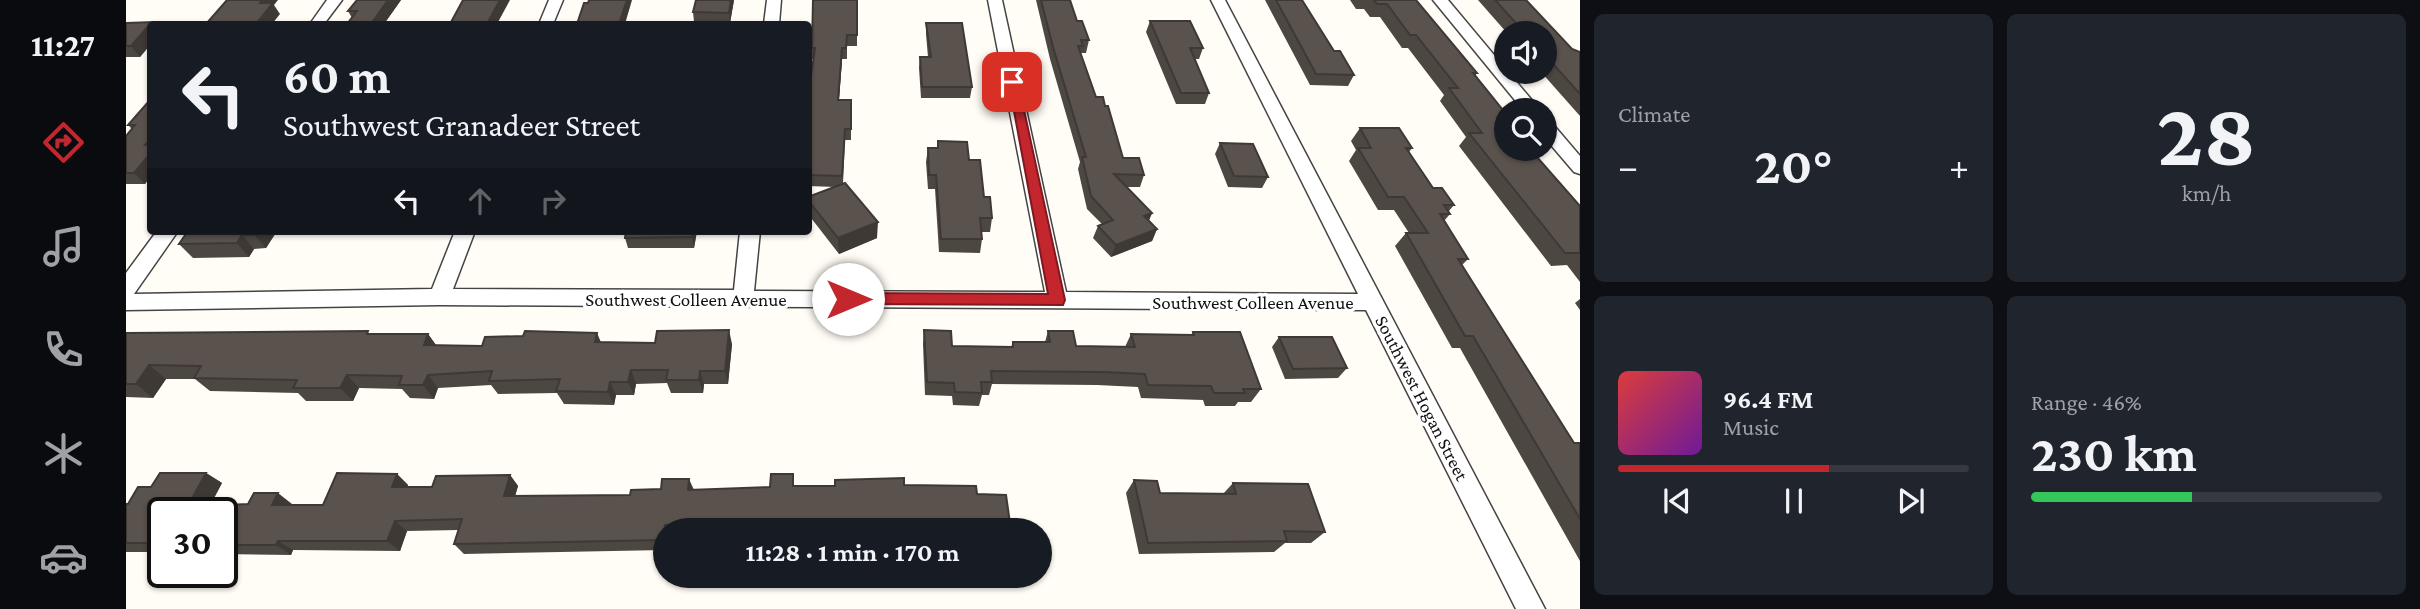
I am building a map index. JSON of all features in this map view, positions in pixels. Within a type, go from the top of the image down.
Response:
[{"type":"street","points":[[319,21],[335,0]]},
{"type":"street","points":[[547,21],[556,0]]},
{"type":"street","points":[[772,21],[774,0]]},
{"type":"street","points":[[995,0],[1057,300]]},
{"type":"street","name":"Southwest Hogan Street","points":[[1218,0],[1531,609]]},
{"type":"street","points":[[1440,0],[1522,98]]},
{"type":"street","points":[[1557,140],[1580,167]]},
{"type":"street","points":[[126,289],[165,235]]},
{"type":"street","points":[[439,297],[463,235]]},
{"type":"street","points":[[743,299],[750,235]]},
{"type":"street","name":"Southwest Colleen Avenue","points":[[126,302],[439,297],[1372,302]]},
{"type":"building","points":[[227,0],[262,0],[260,3],[273,3],[258,21],[209,21]]},
{"type":"building","points":[[357,0],[388,0],[373,21],[349,21],[357,11],[348,11]]},
{"type":"building","points":[[463,0],[500,0],[489,21],[452,21]]},
{"type":"building","points":[[589,0],[627,0],[620,21],[578,21],[584,3]]},
{"type":"building","points":[[696,0],[731,0],[729,13],[693,12]]},
{"type":"building","points":[[813,0],[857,0],[857,35],[847,35],[846,48],[842,48],[838,100],[851,100],[851,129],[845,129],[842,176],[812,175],[812,69],[815,48],[812,48]]},
{"type":"building","points":[[1041,0],[1070,0],[1077,21],[1082,21],[1089,40],[1081,40],[1083,46],[1078,46],[1096,97],[1103,97],[1105,106],[1108,106],[1123,158],[1139,158],[1144,175],[1114,174],[1152,213],[1144,216],[1157,229],[1116,245],[1098,226],[1113,220],[1091,196],[1082,157],[1086,157]]},
{"type":"building","points":[[1276,0],[1302,0],[1334,51],[1340,51],[1354,75],[1316,74]]},
{"type":"building","points":[[1374,0],[1416,0],[1477,73],[1473,73],[1494,99],[1494,161],[1541,161],[1580,206],[1580,253],[1565,253],[1469,133],[1482,133],[1449,88],[1458,88],[1416,35],[1410,35],[1387,4],[1377,4]]},
{"type":"building","points":[[1495,0],[1526,0],[1546,21],[1514,21]]},
{"type":"building","points":[[1150,21],[1190,21],[1203,48],[1190,48],[1209,93],[1181,93]]},
{"type":"building","points":[[147,22],[147,28],[131,46],[126,46],[126,23]]},
{"type":"building","points":[[926,23],[962,23],[972,87],[922,87],[920,57],[931,57]]},
{"type":"building","points":[[1557,33],[1572,49],[1580,52],[1580,94],[1557,68]]},
{"type":"building","points":[[147,103],[147,158],[134,173],[126,173],[126,136],[135,125],[128,125]]},
{"type":"building","points":[[1360,128],[1399,128],[1412,148],[1406,148],[1433,188],[1442,188],[1454,205],[1444,205],[1450,214],[1440,214],[1468,259],[1458,259],[1574,443],[1580,443],[1580,519],[1473,336],[1465,336],[1406,233],[1428,233],[1404,197],[1388,197],[1358,148],[1371,148]]},
{"type":"building","points":[[938,141],[967,142],[969,160],[980,160],[984,197],[990,197],[992,218],[980,218],[982,239],[941,239],[936,175],[929,175],[928,148],[938,148]]},
{"type":"building","points":[[1220,143],[1253,144],[1268,177],[1234,176]]},
{"type":"building","points":[[845,183],[878,222],[838,238],[812,205],[812,195]]},
{"type":"building","points":[[185,235],[242,235],[237,243],[179,244]]},
{"type":"building","points":[[625,235],[692,235],[692,237],[625,238]]},
{"type":"building","points":[[729,330],[725,371],[700,371],[699,380],[666,380],[668,370],[631,370],[628,382],[610,382],[608,392],[556,391],[560,379],[489,381],[492,371],[428,375],[423,385],[399,385],[402,376],[347,375],[340,388],[293,388],[297,380],[194,378],[201,366],[149,365],[136,384],[126,384],[126,333],[368,331],[367,334],[428,334],[424,345],[482,346],[485,337],[523,336],[525,331],[597,333],[595,342],[655,343],[657,331]]},
{"type":"building","points":[[924,330],[951,331],[952,346],[1013,347],[1013,342],[1050,342],[1048,331],[1073,331],[1076,346],[1135,347],[1131,334],[1194,335],[1193,332],[1240,332],[1261,389],[1243,389],[1245,393],[1214,393],[1211,386],[1148,385],[1145,374],[991,371],[992,382],[981,382],[982,393],[955,392],[954,383],[927,382]]},
{"type":"building","points":[[1279,337],[1332,337],[1347,368],[1293,369]]},
{"type":"building","points":[[160,473],[206,473],[193,497],[147,497],[147,543],[126,543],[126,504],[138,487],[151,487]]},
{"type":"building","points":[[337,473],[397,474],[392,487],[432,487],[436,476],[510,475],[504,496],[630,495],[631,490],[661,489],[662,479],[689,479],[688,490],[770,487],[771,474],[793,474],[793,486],[835,486],[835,480],[904,478],[904,485],[976,486],[977,494],[1006,495],[1009,518],[653,518],[653,540],[454,544],[462,519],[395,521],[387,541],[278,541],[276,545],[238,545],[238,504],[248,504],[254,493],[278,493],[272,505],[323,505]]},
{"type":"building","points":[[1134,480],[1157,481],[1160,493],[1236,494],[1233,483],[1308,484],[1325,532],[1284,531],[1287,541],[1148,543]]},
{"type":"route","points":[[848,299],[1057,300],[1012,82]]}]
